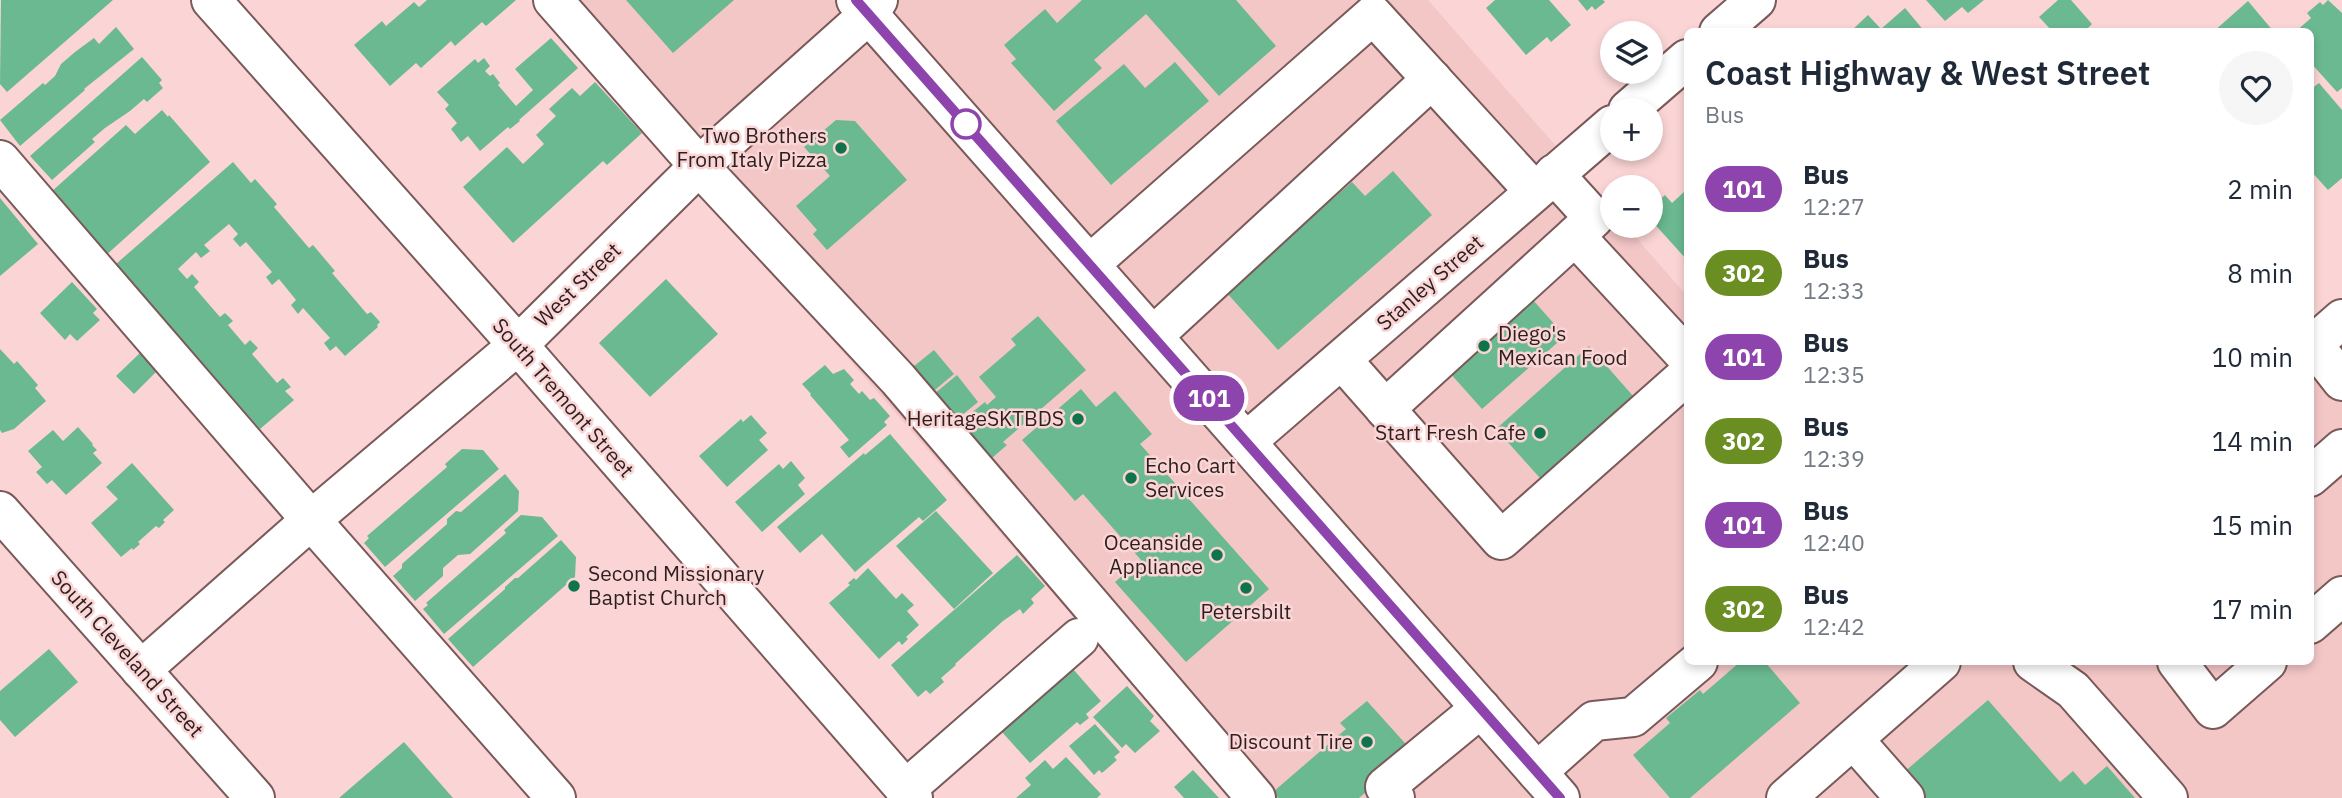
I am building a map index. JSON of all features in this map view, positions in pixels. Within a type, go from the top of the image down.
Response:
[{"type":"street","name":"South Tremont Street","points":[[211,0],[909,794]]},
{"type":"street","points":[[553,0],[699,166],[898,379],[1255,798]]},
{"type":"street","points":[[1724,28],[1756,0]]},
{"type":"street","name":"West Street","points":[[141,670],[310,520],[517,345],[867,5]]},
{"type":"street","points":[[867,5],[1090,264],[1548,785],[1594,721],[1633,717],[1694,665]]},
{"type":"street","points":[[1090,264],[1373,15],[1432,79],[1544,183],[1594,218],[1384,409]]},
{"type":"street","points":[[1642,98],[1684,63]]},
{"type":"street","points":[[1153,336],[1432,79]]},
{"type":"street","name":"Stanley Street","points":[[1247,441],[1600,135]]},
{"type":"street","points":[[0,160],[310,520],[556,798]]},
{"type":"street","points":[[1575,236],[1684,354]]},
{"type":"street","points":[[2314,342],[2342,319]]},
{"type":"street","points":[[2314,348],[2342,381]]},
{"type":"street","points":[[1342,360],[1501,540],[1684,378]]},
{"type":"street","points":[[2314,474],[2342,449]]},
{"type":"street","name":"South Cleveland Street","points":[[0,511],[255,798]]},
{"type":"street","points":[[2314,620],[2342,596]]},
{"type":"street","points":[[909,794],[1079,638]]},
{"type":"street","points":[[1786,798],[1938,665]]},
{"type":"street","points":[[2038,665],[2073,690],[2168,798]]},
{"type":"street","points":[[2179,665],[2213,709],[2264,665]]},
{"type":"street","points":[[1395,798],[1385,787],[1480,708]]},
{"type":"street","points":[[1854,740],[1905,798]]},
{"type":"shaded area","points":[[536,0],[1428,0],[1600,196],[1600,238],[1636,238],[1684,293],[1684,665],[2314,665],[2314,378],[2342,354],[2342,798],[1231,798]]},
{"type":"building","points":[[1,0],[113,0],[7,92],[0,84]]},
{"type":"building","points":[[427,0],[516,0],[486,26],[482,22],[455,46],[451,41],[421,68],[416,63],[390,86],[354,45],[382,21],[386,26],[414,2],[419,7]]},
{"type":"building","points":[[626,0],[734,0],[673,53]]},
{"type":"building","points":[[1082,0],[1236,0],[1276,46],[1219,96],[1146,14],[1094,60],[1102,68],[1054,111],[1011,63],[1016,59],[1004,45],[1045,9],[1057,23]]},
{"type":"building","points":[[1495,0],[1549,0],[1571,25],[1551,42],[1547,37],[1526,55],[1486,8]]},
{"type":"building","points":[[1578,0],[1605,2],[1595,10],[1592,6],[1587,11]]},
{"type":"building","points":[[1926,0],[1984,0],[1968,13],[1962,7],[1945,21]]},
{"type":"building","points":[[2058,0],[2071,0],[2092,24],[2088,28],[2049,28],[2039,17]]},
{"type":"building","points":[[2328,0],[2342,13],[2342,88],[2337,92],[2314,66],[2314,28],[2300,28],[2311,18],[2307,13],[2320,2],[2323,5]]},
{"type":"building","points":[[2248,1],[2271,28],[2218,28]]},
{"type":"building","points":[[1905,8],[1922,28],[1882,28]]},
{"type":"building","points":[[1868,15],[1880,28],[1854,28]]},
{"type":"building","points":[[116,27],[134,49],[20,146],[0,120],[55,76],[61,64],[75,52],[94,38],[99,44]]},
{"type":"building","points":[[551,38],[578,68],[520,121],[510,129],[508,127],[480,151],[468,136],[461,142],[451,129],[457,123],[445,109],[449,105],[437,92],[475,59],[478,63],[484,58],[490,66],[485,71],[490,76],[493,74],[500,83],[498,85],[516,106],[533,90],[515,69]]},
{"type":"building","points":[[142,57],[162,80],[159,83],[163,88],[147,102],[144,99],[105,128],[92,139],[95,142],[52,180],[30,156]]},
{"type":"building","points":[[1175,62],[1209,101],[1111,185],[1056,121],[1124,64],[1145,88]]},
{"type":"building","points":[[595,82],[642,133],[607,165],[603,161],[513,243],[463,187],[507,147],[523,164],[544,144],[536,135],[556,116],[549,109],[572,88],[580,96]]},
{"type":"building","points":[[2319,83],[2342,110],[2342,178],[2328,190],[2314,174],[2314,87]]},
{"type":"building","points":[[162,110],[210,162],[105,256],[51,192],[126,125],[135,134]]},
{"type":"building","points":[[836,120],[855,121],[907,180],[827,250],[813,234],[817,230],[796,206],[830,176],[804,147]]},
{"type":"building","points":[[233,162],[251,183],[255,179],[277,204],[274,207],[309,248],[313,245],[335,271],[332,273],[367,314],[371,312],[380,322],[378,327],[345,356],[336,346],[330,351],[324,343],[330,338],[303,308],[298,314],[291,305],[296,300],[279,279],[272,285],[266,277],[272,272],[246,242],[240,247],[233,239],[238,234],[229,224],[204,245],[210,251],[201,258],[196,252],[178,269],[187,279],[192,274],[199,282],[194,287],[220,317],[225,313],[233,321],[228,325],[245,345],[250,340],[258,348],[252,354],[277,383],[283,378],[291,387],[285,391],[294,400],[260,429],[116,264]]},
{"type":"building","points":[[1393,171],[1432,215],[1278,350],[1226,292],[1352,182],[1365,196]]},
{"type":"building","points":[[1684,192],[1684,257],[1663,233],[1665,195],[1672,203]]},
{"type":"building","points":[[0,198],[38,244],[0,276]]},
{"type":"building","points":[[666,279],[718,334],[650,397],[599,343]]},
{"type":"building","points":[[72,282],[97,309],[93,313],[100,320],[77,341],[70,334],[65,340],[40,313]]},
{"type":"building","points":[[1524,290],[1565,336],[1482,409],[1441,363]]},
{"type":"building","points":[[1038,316],[1086,370],[1003,442],[1007,445],[992,458],[965,428],[975,419],[970,414],[996,397],[979,377],[1016,345],[1011,339]]},
{"type":"building","points":[[1589,346],[1641,405],[1548,487],[1496,429]]},
{"type":"building","points":[[0,349],[14,364],[17,361],[38,385],[35,388],[46,401],[14,429],[2,433],[0,430]]},
{"type":"building","points":[[934,350],[954,374],[924,399],[903,375]]},
{"type":"building","points":[[142,351],[159,369],[134,394],[116,376]]},
{"type":"building","points":[[825,365],[833,374],[844,369],[854,380],[850,384],[859,394],[862,391],[870,400],[874,398],[890,416],[884,422],[887,425],[849,458],[840,447],[849,440],[802,384]]},
{"type":"building","points":[[957,375],[978,402],[950,425],[928,399]]},
{"type":"building","points":[[1081,389],[1096,407],[1115,391],[1152,434],[1140,444],[1269,589],[1186,662],[1115,582],[1141,560],[1083,494],[1075,501],[1022,440]]},
{"type":"building","points":[[751,415],[767,433],[759,440],[768,450],[727,487],[699,456],[741,419],[743,422]]},
{"type":"building","points":[[78,427],[97,450],[93,453],[102,463],[66,495],[52,480],[47,484],[36,472],[42,467],[28,451],[53,430],[63,441]]},
{"type":"building","points":[[890,434],[947,500],[923,521],[919,517],[855,572],[822,534],[800,553],[777,527]]},
{"type":"building","points":[[462,449],[483,450],[499,469],[385,567],[364,543],[369,538],[367,536],[447,467],[445,464]]},
{"type":"building","points":[[791,461],[805,478],[798,485],[805,494],[762,532],[735,502],[779,464],[783,469]]},
{"type":"building","points":[[132,463],[174,510],[159,528],[156,526],[138,542],[140,544],[121,557],[91,523],[118,499],[106,487]]},
{"type":"building","points":[[505,474],[519,491],[518,511],[470,554],[458,555],[443,568],[443,576],[415,601],[393,576],[402,568],[402,564],[447,524],[447,519],[456,511],[461,512]]},
{"type":"building","points":[[936,511],[993,573],[954,609],[896,546]]},
{"type":"building","points":[[521,515],[542,517],[558,536],[444,634],[423,609],[428,605],[426,603],[506,533],[504,530]]},
{"type":"building","points":[[561,540],[576,557],[575,577],[473,667],[448,639]]},
{"type":"building","points":[[1017,555],[1045,586],[1031,599],[1034,603],[1023,614],[1020,609],[1003,621],[941,678],[944,682],[930,694],[926,690],[918,697],[891,665]]},
{"type":"building","points":[[868,568],[896,599],[902,593],[914,605],[907,611],[919,625],[906,637],[908,639],[902,645],[899,641],[879,659],[829,603],[850,585],[848,583],[854,578],[856,580]]},
{"type":"building","points":[[49,649],[78,682],[15,737],[0,720],[0,691]]},
{"type":"building","points":[[1737,665],[1768,665],[1800,703],[1690,798],[1670,798],[1633,755],[1670,723],[1666,718],[1700,690],[1703,694]]},
{"type":"building","points":[[1073,669],[1101,701],[1086,714],[1089,718],[1080,725],[1077,722],[1030,763],[1002,732],[1017,719],[1015,717],[1045,694],[1044,691],[1055,681],[1057,683]]},
{"type":"building","points":[[1127,686],[1154,716],[1150,721],[1160,731],[1135,753],[1126,744],[1122,748],[1093,717]]},
{"type":"building","points":[[1988,700],[2060,782],[2073,771],[2085,785],[2107,766],[2135,798],[1925,798],[1903,773]]},
{"type":"building","points":[[1367,701],[1413,752],[1359,798],[1278,798],[1273,792],[1346,729],[1340,723]]},
{"type":"building","points":[[1095,724],[1120,752],[1114,757],[1117,760],[1102,773],[1099,770],[1094,775],[1069,746]]},
{"type":"building","points":[[404,742],[453,798],[339,798]]},
{"type":"building","points":[[1066,757],[1101,794],[1097,798],[1016,798],[1031,785],[1025,778],[1045,760],[1053,769]]},
{"type":"building","points":[[1193,770],[1219,798],[1184,798],[1174,787]]},
{"type":"bus line","name":"101","points":[[856,0],[1560,798]]},
{"type":"place","name":"Two Brothers From Italy Pizza","points":[[841,148]]},
{"type":"place","name":"Diego's Mexican Food","points":[[1484,346]]},
{"type":"place","name":"HeritageSKTBDS","points":[[1078,419]]},
{"type":"place","name":"Start Fresh Cafe","points":[[1540,433]]},
{"type":"place","name":"Echo Cart Services","points":[[1131,478]]},
{"type":"place","name":"Oceanside Appliance","points":[[1217,555]]},
{"type":"place","name":"Second Missionary Baptist Church","points":[[574,586]]},
{"type":"place","name":"Petersbilt","points":[[1246,588]]},
{"type":"place","name":"Discount Tire","points":[[1367,742]]}]
